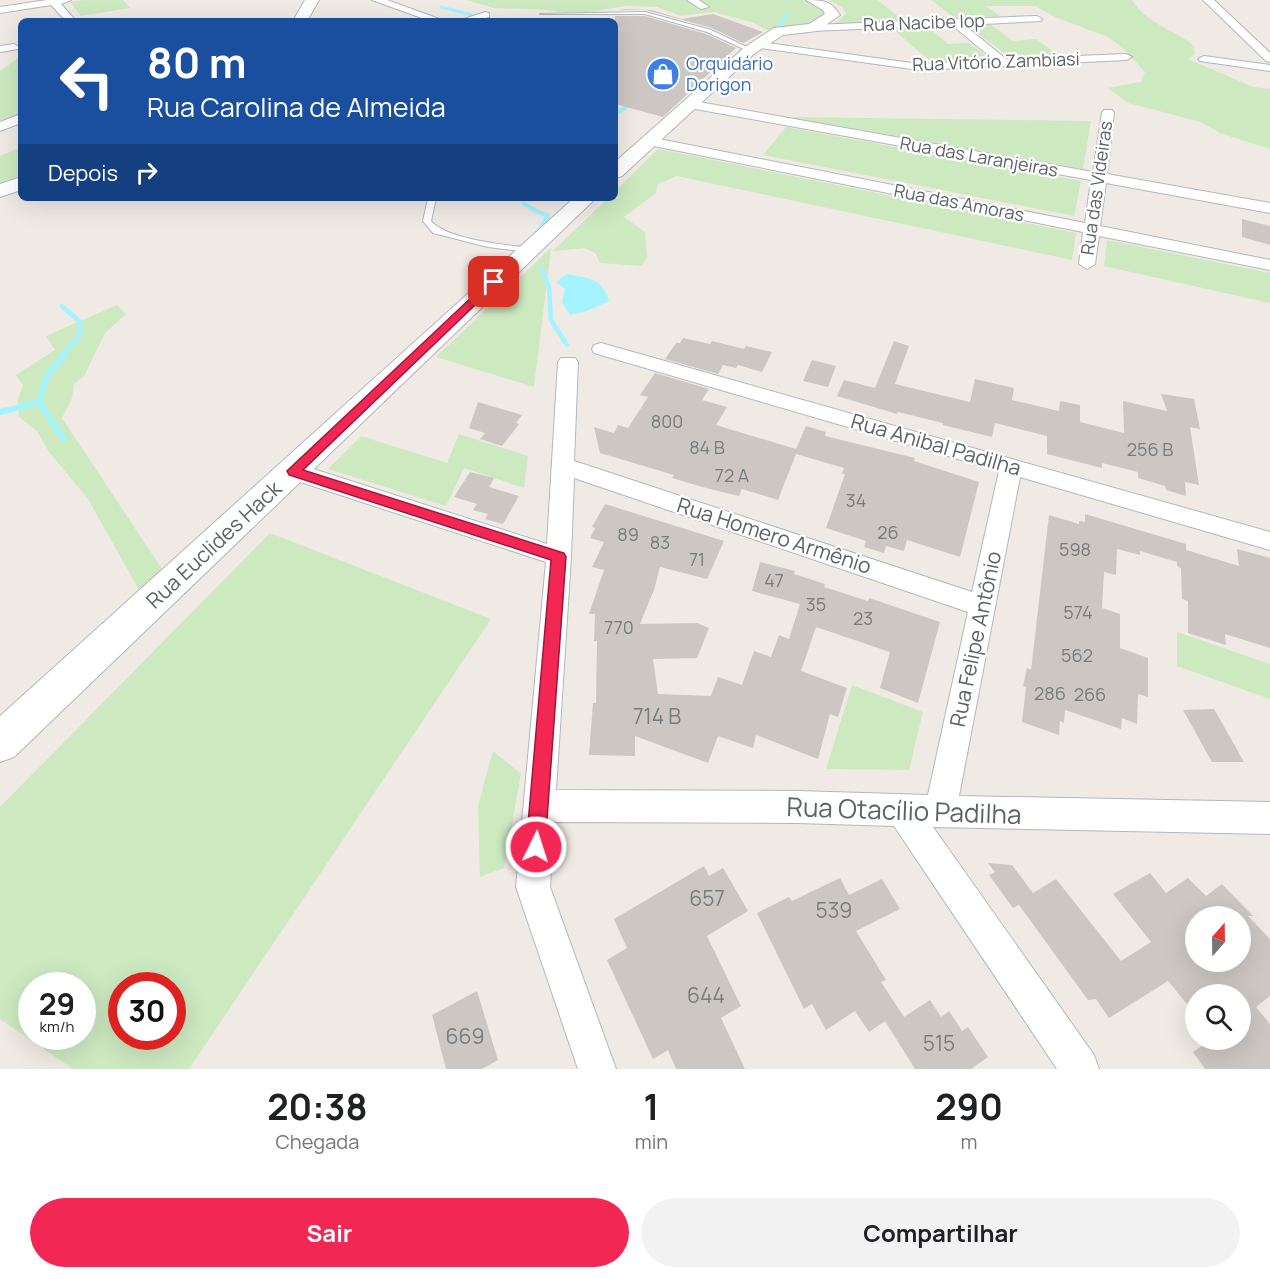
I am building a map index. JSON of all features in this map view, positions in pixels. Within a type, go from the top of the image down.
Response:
[{"type":"street","points":[[0,10],[66,0]]},
{"type":"street","points":[[302,18],[312,0]]},
{"type":"street","points":[[377,0],[431,18]]},
{"type":"street","points":[[692,0],[704,8]]},
{"type":"street","points":[[618,169],[688,104],[755,47],[779,31],[812,28],[833,15],[828,7],[813,0]]},
{"type":"street","points":[[1208,0],[1270,59]]},
{"type":"street","points":[[53,1],[68,18]]},
{"type":"street","points":[[474,18],[485,15]]},
{"type":"street","name":"Rua Nacibe Iop","points":[[812,28],[1037,19]]},
{"type":"street","points":[[954,22],[1004,63]]},
{"type":"street","points":[[0,49],[14,47]]},
{"type":"street","name":"Rua Vitório Zambiasi","points":[[755,47],[919,67],[1126,57]]},
{"type":"street","points":[[1204,60],[1270,68]]},
{"type":"street","name":"Rua das Laranjeiras","points":[[688,104],[1270,208]]},
{"type":"street","name":"Rua das Videiras","points":[[1087,264],[1094,229],[1108,112]]},
{"type":"street","points":[[0,127],[18,119]]},
{"type":"street","name":"Rua das Amoras","points":[[649,141],[1270,265]]},
{"type":"street","points":[[0,191],[18,184]]},
{"type":"street","name":"Rua Euclides Hack","points":[[0,743],[583,201]]},
{"type":"street","name":"Rua Anibal Padilha","points":[[601,349],[1270,541]]},
{"type":"street","points":[[568,362],[559,557],[533,887],[597,1069]]},
{"type":"street","name":"Rua Homero Armênio","points":[[564,466],[983,606]]},
{"type":"street","name":"Rua Felipe Antônio","points":[[940,811],[1011,467]]},
{"type":"street","points":[[293,471],[559,557]]},
{"type":"street","name":"Rua Otacílio Padilha","points":[[538,806],[798,807],[1270,818]]},
{"type":"street","points":[[903,811],[1080,1069]]},
{"type":"lane","points":[[542,14],[557,16],[645,13],[755,47]]},
{"type":"lane","points":[[431,201],[427,221],[436,231],[488,245],[528,250]]},
{"type":"green space","points":[[123,0],[130,8],[81,16],[70,2]]},
{"type":"green space","points":[[467,0],[803,0],[830,14],[825,19],[773,33],[754,23],[714,12],[681,16],[657,7],[626,6],[575,14],[536,9],[493,8]]},
{"type":"green space","points":[[829,0],[878,0],[902,20],[836,23],[846,14],[842,7]]},
{"type":"green space","points":[[931,0],[1132,0],[1152,20],[1193,45],[1195,54],[1188,59],[1253,87],[1270,89],[1270,149],[1220,133],[1201,122],[1128,103],[1108,88],[1141,82],[1145,72],[1124,49],[1108,37],[1055,17],[1035,6],[986,6],[1000,16],[955,18]]},
{"type":"green space","points":[[990,24],[1013,41],[1036,39],[1057,54],[1008,56],[967,25]]},
{"type":"green space","points":[[928,27],[948,44],[969,43],[990,59],[931,62],[893,29]]},
{"type":"green space","points":[[18,58],[18,115],[0,123],[0,71]]},
{"type":"green space","points":[[788,117],[1091,121],[1083,169]]},
{"type":"green space","points":[[786,127],[1081,181],[1074,216],[763,155]]},
{"type":"green space","points":[[18,148],[18,176],[0,183],[0,156]]},
{"type":"green space","points":[[658,149],[1076,233],[1072,260],[677,176],[658,184],[656,193],[624,217],[645,232],[647,257],[642,266],[600,263],[595,253],[585,248],[553,251],[605,201],[618,201],[618,188]]},
{"type":"green space","points":[[1107,240],[1270,273],[1270,303],[1104,266]]},
{"type":"green space","points":[[551,248],[534,387],[436,357]]},
{"type":"green space","points":[[117,305],[126,314],[105,333],[84,376],[74,384],[72,398],[62,418],[166,575],[143,597],[88,499],[49,452],[37,431],[19,417],[18,400],[23,385],[16,375],[55,350],[46,336]]},
{"type":"green space","points":[[459,434],[528,456],[524,488],[464,468],[446,506],[328,469],[361,436],[447,463]]},
{"type":"green space","points":[[270,533],[491,619],[189,1069],[73,1069],[45,1050],[96,1050],[96,972],[18,972],[18,1031],[0,1019],[0,807]]},
{"type":"green space","points":[[1177,632],[1270,664],[1270,699],[1177,666]]},
{"type":"green space","points":[[852,685],[923,712],[909,770],[826,769]]},
{"type":"green space","points":[[493,751],[521,774],[504,868],[480,877],[478,806]]},
{"type":"water","points":[[567,274],[598,283],[609,301],[587,311],[570,315],[562,302],[565,289],[556,282]]},
{"type":"building","points":[[625,9],[652,10],[681,19],[713,14],[763,32],[743,43],[712,28],[646,10],[618,10]]},
{"type":"building","name":"Orquidário Dorigon","points":[[615,16],[645,16],[706,34],[736,48],[663,117],[618,105],[618,18]]},
{"type":"building","points":[[1242,219],[1270,226],[1270,245],[1242,237]]},
{"type":"building","points":[[683,338],[710,344],[712,341],[744,349],[746,346],[772,352],[762,372],[738,365],[736,368],[723,365],[718,374],[665,359],[676,343],[680,343]]},
{"type":"building","points":[[894,341],[909,346],[895,384],[970,402],[975,379],[1014,388],[1012,400],[1059,411],[1060,401],[1080,405],[1080,422],[1124,433],[1123,401],[1167,411],[1161,394],[1194,399],[1200,429],[1190,427],[1199,485],[1185,482],[1186,496],[1166,490],[1165,486],[1138,478],[1138,472],[1102,463],[1102,468],[1047,454],[1047,436],[995,423],[992,437],[898,412],[897,414],[837,396],[844,380],[875,388]]},
{"type":"building","points":[[812,360],[836,366],[828,387],[803,381]]},
{"type":"building","points":[[655,373],[709,389],[702,400],[727,407],[716,425],[796,449],[806,426],[826,432],[825,436],[915,458],[914,461],[979,482],[960,557],[907,540],[904,551],[886,546],[884,553],[864,547],[866,541],[826,528],[845,474],[842,474],[844,468],[796,454],[778,500],[742,489],[739,496],[706,488],[672,478],[674,475],[600,453],[594,427],[614,433],[618,425],[628,428],[648,397],[640,395]]},
{"type":"building","points":[[478,402],[522,415],[516,423],[519,424],[502,446],[480,439],[485,433],[469,428]]},
{"type":"building","points":[[470,472],[494,478],[489,487],[519,496],[503,524],[485,519],[488,514],[473,510],[477,504],[454,497]]},
{"type":"building","points":[[605,504],[724,541],[707,579],[660,567],[654,590],[640,624],[697,623],[709,628],[697,658],[653,659],[658,694],[711,696],[718,677],[742,685],[754,651],[771,657],[779,635],[789,639],[800,604],[752,591],[760,562],[795,571],[794,574],[825,584],[824,587],[868,601],[869,598],[940,622],[918,703],[880,688],[890,652],[816,627],[801,671],[847,688],[838,717],[830,714],[818,759],[756,735],[753,748],[718,736],[708,763],[635,736],[635,756],[589,755],[593,703],[596,703],[597,641],[594,641],[595,614],[589,614],[604,570],[592,567],[604,542],[590,538],[595,528],[592,527]]},
{"type":"building","points":[[1085,514],[1186,544],[1186,550],[1239,566],[1237,549],[1270,558],[1270,648],[1225,634],[1226,645],[1188,633],[1188,601],[1182,599],[1181,568],[1177,566],[1177,562],[1140,551],[1140,555],[1117,549],[1116,575],[1104,572],[1102,608],[1120,614],[1120,648],[1148,658],[1148,697],[1138,694],[1137,724],[1122,718],[1121,729],[1065,710],[1064,723],[1060,721],[1059,735],[1022,722],[1026,687],[1023,686],[1027,668],[1031,670],[1049,515],[1079,524],[1079,521],[1085,522]]},
{"type":"building","points":[[1214,709],[1244,762],[1212,762],[1183,710]]},
{"type":"building","points":[[988,863],[1012,865],[1033,893],[1056,879],[1121,961],[1151,942],[1113,894],[1150,873],[1166,893],[1188,878],[1206,896],[1222,884],[1243,906],[1185,906],[1185,972],[1251,972],[1251,919],[1270,939],[1270,996],[1256,1007],[1270,1024],[1270,1069],[1205,1069],[1193,1052],[1196,1050],[1251,1050],[1251,984],[1185,984],[1185,1002],[1168,981],[1109,1018],[1096,999],[1088,1000],[1019,905],[1013,908],[989,875],[995,872]]},
{"type":"building","points":[[704,866],[709,876],[723,868],[748,911],[707,936],[741,1006],[721,1018],[745,1069],[676,1069],[668,1050],[653,1059],[607,960],[627,948],[614,919]]},
{"type":"building","points":[[840,878],[849,895],[882,879],[900,909],[856,931],[886,980],[881,982],[904,1017],[930,1000],[941,1017],[949,1011],[962,1031],[968,1027],[988,1057],[971,1069],[915,1069],[885,1021],[869,1032],[855,1011],[826,1030],[812,1004],[804,1009],[757,913],[789,897],[792,901]]},
{"type":"building","points":[[477,991],[498,1060],[482,1069],[446,1069],[432,1015]]},
{"type":"waterway","points":[[441,7],[472,15]]},
{"type":"waterway","points":[[778,26],[788,14]]},
{"type":"waterway","points":[[618,112],[633,103]]},
{"type":"waterway","points":[[524,201],[524,204],[533,209]]},
{"type":"waterway","points":[[530,208],[548,216],[538,232]]},
{"type":"waterway","points":[[542,270],[549,287],[551,320],[567,345]]},
{"type":"waterway","points":[[62,306],[81,323],[78,338],[62,356]]},
{"type":"waterway","points":[[39,402],[48,374],[64,355]]},
{"type":"waterway","points":[[0,412],[39,402]]},
{"type":"waterway","points":[[39,402],[64,439]]},
{"type":"place","name":"Orquidário Dorigon","points":[[663,74]]},
{"type":"route","points":[[494,282],[293,471],[559,557],[536,847]]}]
